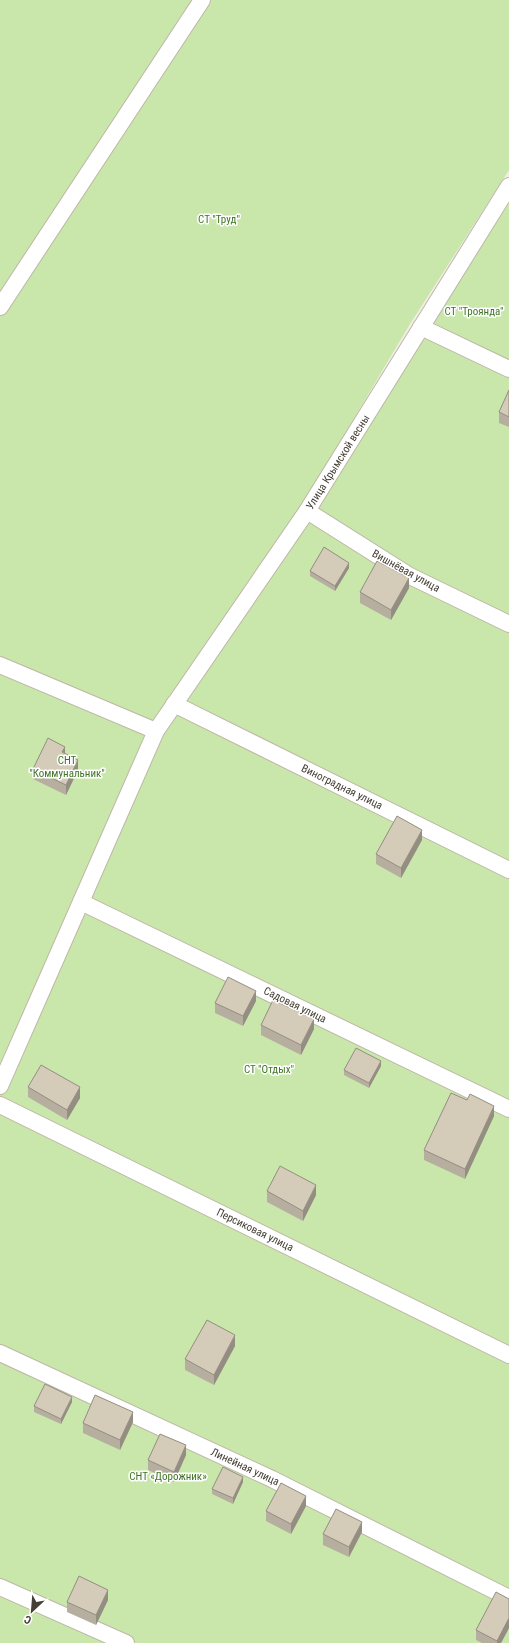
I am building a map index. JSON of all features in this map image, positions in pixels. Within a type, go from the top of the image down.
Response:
[{"type":"lane","points":[[0,307],[202,0]]},
{"type":"lane","name":"Улица Крымской весны","points":[[0,1086],[156,731],[307,511],[509,186]]},
{"type":"lane","points":[[421,327],[509,369]]},
{"type":"lane","name":"Вишнёвая улица","points":[[307,511],[410,576],[509,624]]},
{"type":"lane","points":[[0,665],[156,731]]},
{"type":"lane","name":"Виноградная улица","points":[[174,704],[509,870]]},
{"type":"lane","name":"Садовая улица","points":[[81,902],[509,1109]]},
{"type":"lane","name":"Персиковая улица","points":[[0,1105],[509,1355]]},
{"type":"lane","name":"Линейная улица","points":[[0,1353],[272,1479],[509,1598]]},
{"type":"lane","points":[[0,1587],[126,1643]]},
{"type":"green space","name":"СТ \"Труд\"","points":[[0,0],[509,0],[509,170],[410,324],[302,506],[155,723],[0,656]]},
{"type":"green space","name":"СТ \"Отдых\"","points":[[509,191],[509,1643],[0,1643],[0,665],[156,731]]},
{"type":"building","points":[[509,390],[509,417],[499,412]]},
{"type":"building","points":[[324,547],[349,563],[335,586],[310,571]]},
{"type":"building","points":[[377,561],[409,578],[391,610],[360,592]]},
{"type":"building","points":[[48,738],[65,747],[62,752],[78,760],[66,785],[33,769]]},
{"type":"building","points":[[397,816],[422,830],[401,868],[376,854]]},
{"type":"building","points":[[228,977],[256,991],[243,1016],[215,1003]]},
{"type":"building","points":[[273,1000],[314,1019],[301,1045],[261,1025]]},
{"type":"building","points":[[356,1048],[381,1061],[369,1083],[344,1070]]},
{"type":"building","points":[[41,1065],[80,1087],[67,1110],[28,1087]]},
{"type":"building","points":[[451,1093],[467,1100],[470,1094],[494,1106],[465,1169],[424,1150]]},
{"type":"building","points":[[280,1166],[316,1185],[303,1211],[267,1191]]},
{"type":"building","points":[[207,1320],[235,1335],[214,1375],[185,1359]]},
{"type":"building","points":[[45,1384],[72,1397],[61,1419],[34,1406]]},
{"type":"building","points":[[95,1395],[133,1412],[120,1440],[83,1423]]},
{"type":"building","points":[[160,1434],[186,1445],[174,1472],[148,1460]]},
{"type":"building","points":[[223,1467],[243,1477],[233,1498],[212,1489]]},
{"type":"building","points":[[281,1483],[306,1496],[291,1524],[266,1511]]},
{"type":"building","points":[[336,1509],[362,1522],[349,1547],[323,1534]]},
{"type":"building","points":[[79,1576],[108,1590],[96,1615],[67,1602]]},
{"type":"building","points":[[496,1592],[509,1599],[509,1618],[497,1641],[476,1630]]},
{"type":"park label","name":"СТ \"Троянда\"","points":[[474,311]]},
{"type":"park label","name":"СНТ \"Коммунальник\"","points":[[67,766]]},
{"type":"park label","name":"СНТ «Дорожник»","points":[[168,1476]]}]
